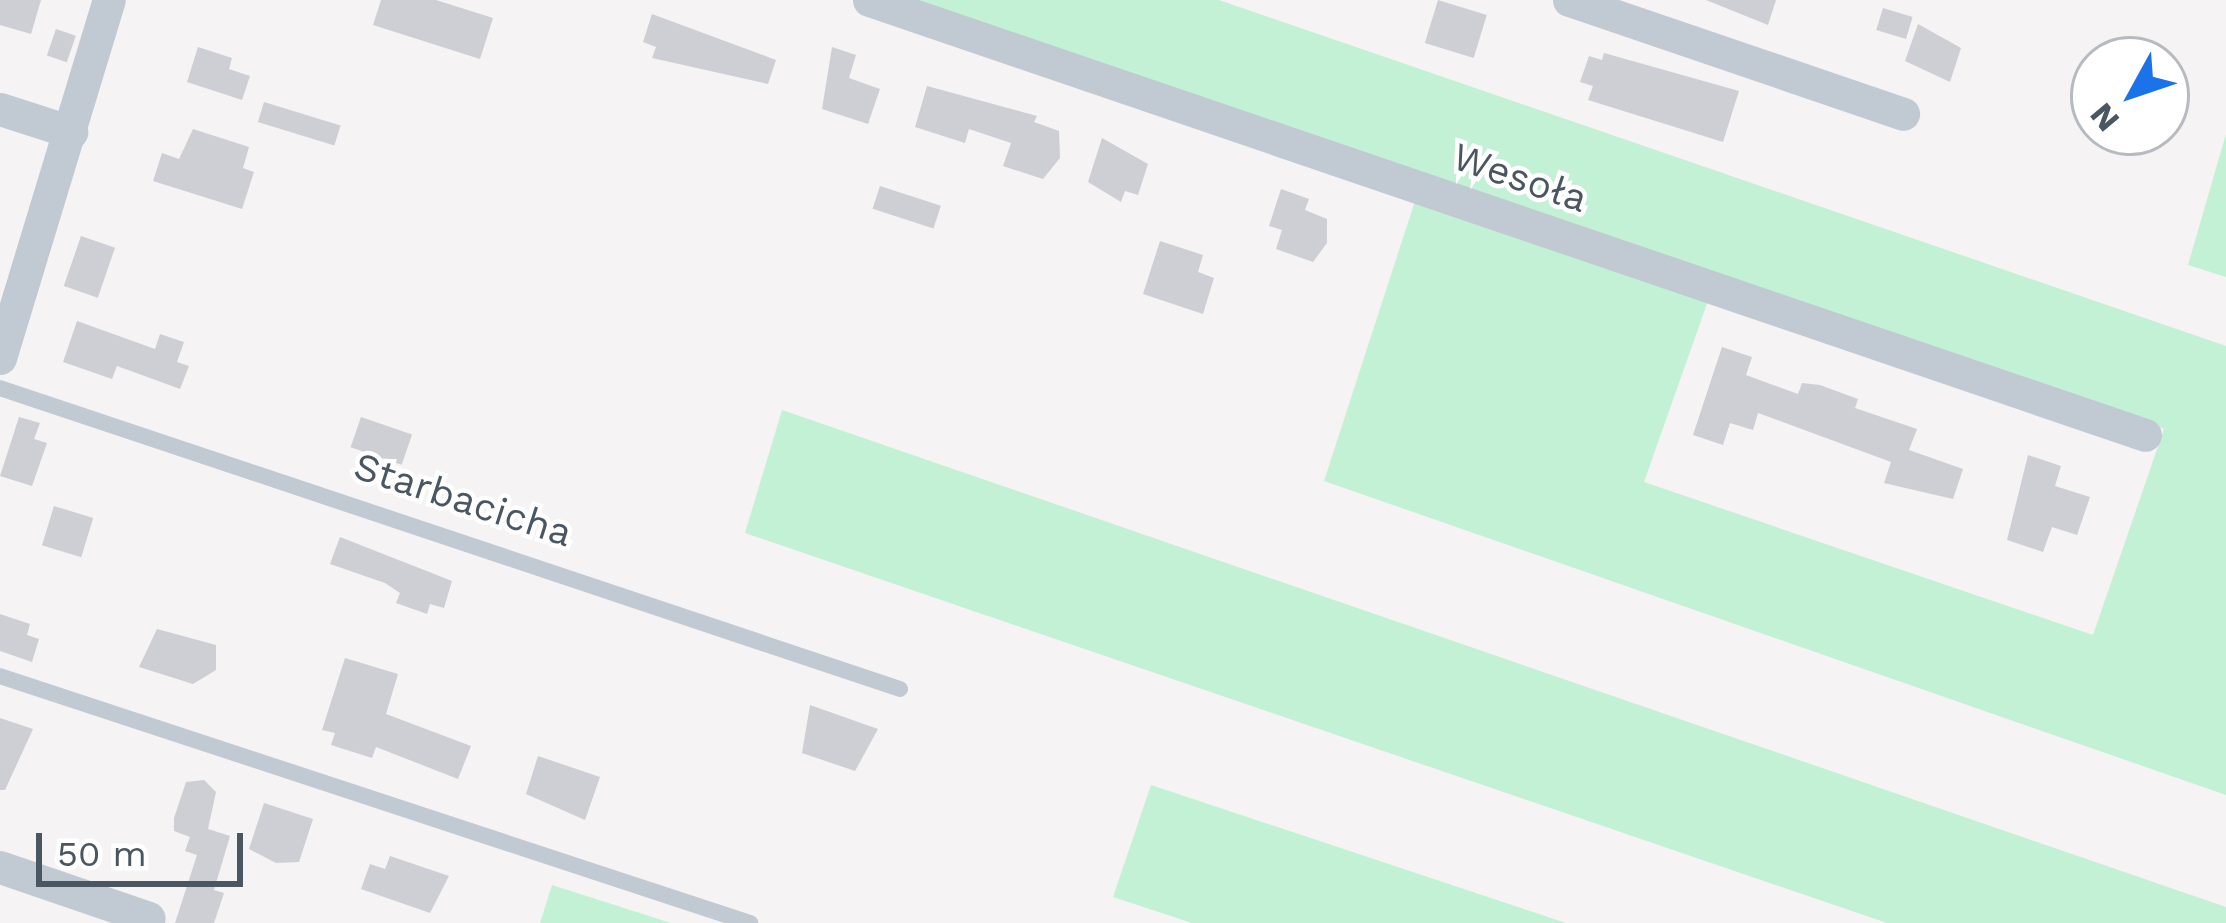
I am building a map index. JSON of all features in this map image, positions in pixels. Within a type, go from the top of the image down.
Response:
[{"type":"street","points":[[0,358],[109,0]]},
{"type":"street","name":"Wesoła","points":[[869,0],[2145,435]]},
{"type":"street","points":[[1569,0],[1903,114]]},
{"type":"street","points":[[0,110],[70,132]]},
{"type":"street","points":[[0,867],[149,918]]},
{"type":"lane","name":"Starbacicha","points":[[0,388],[900,689]]},
{"type":"lane","points":[[0,676],[751,923]]},
{"type":"green space","points":[[908,0],[1219,0],[2226,346],[2226,795],[1324,481],[1416,198],[1709,298],[1644,482],[2093,635],[2164,429]]},
{"type":"green space","points":[[2226,134],[2226,277],[2188,265]]},
{"type":"green space","points":[[782,410],[2226,907],[2226,923],[1887,923],[745,533]]},
{"type":"green space","points":[[1151,785],[1566,923],[1192,923],[1113,897]]},
{"type":"green space","points":[[552,885],[671,923],[540,923]]},
{"type":"building","points":[[0,0],[41,0],[31,34],[0,25]]},
{"type":"building","points":[[381,0],[436,0],[493,18],[480,59],[373,25]]},
{"type":"building","points":[[1438,0],[1487,15],[1474,58],[1425,43]]},
{"type":"building","points":[[1706,0],[1776,0],[1768,25]]},
{"type":"building","points":[[1883,8],[1913,17],[1906,39],[1876,30]]},
{"type":"building","points":[[652,14],[776,60],[768,84],[652,58],[656,47],[643,42]]},
{"type":"building","points":[[1918,24],[1961,48],[1950,82],[1905,61]]},
{"type":"building","points":[[56,29],[76,36],[67,62],[47,55]]},
{"type":"building","points":[[198,47],[232,58],[229,69],[250,76],[242,100],[187,82]]},
{"type":"building","points":[[832,47],[856,55],[849,78],[880,89],[868,124],[822,109]]},
{"type":"building","points":[[1604,53],[1739,91],[1723,142],[1588,100],[1593,86],[1580,82],[1589,56],[1602,60]]},
{"type":"building","points":[[927,86],[1037,116],[1034,122],[1059,131],[1060,158],[1043,179],[1003,166],[1011,143],[969,129],[965,143],[915,127]]},
{"type":"building","points":[[264,102],[341,125],[334,145],[258,122]]},
{"type":"building","points":[[193,129],[249,147],[243,168],[254,172],[242,209],[153,181],[162,153],[179,159]]},
{"type":"building","points":[[1102,138],[1148,164],[1138,195],[1125,191],[1121,202],[1088,182]]},
{"type":"building","points":[[880,186],[941,206],[933,229],[873,209]]},
{"type":"building","points":[[1281,189],[1309,199],[1305,210],[1327,219],[1327,243],[1313,262],[1276,249],[1282,230],[1269,226]]},
{"type":"building","points":[[81,236],[115,248],[98,298],[64,286]]},
{"type":"building","points":[[1160,241],[1203,255],[1198,272],[1214,278],[1203,314],[1143,294]]},
{"type":"building","points":[[77,321],[155,349],[160,334],[184,342],[177,362],[189,366],[180,389],[117,366],[112,379],[63,362]]},
{"type":"building","points":[[1722,347],[1752,357],[1746,375],[1798,394],[1802,383],[1820,385],[1858,399],[1855,408],[1917,429],[1909,450],[1963,469],[1953,499],[1884,483],[1891,462],[1758,413],[1753,430],[1730,423],[1723,445],[1693,435]]},
{"type":"building","points":[[19,417],[40,423],[34,439],[47,443],[32,486],[0,476]]},
{"type":"building","points":[[361,417],[412,435],[402,465],[351,447]]},
{"type":"building","points":[[2028,455],[2061,466],[2055,486],[2090,497],[2077,535],[2052,527],[2043,552],[2007,540]]},
{"type":"building","points":[[54,506],[93,518],[81,557],[42,545]]},
{"type":"building","points":[[340,537],[452,581],[444,608],[430,604],[427,614],[396,603],[400,593],[385,583],[330,564]]},
{"type":"building","points":[[0,614],[30,624],[27,635],[39,639],[32,662],[0,651]]},
{"type":"building","points":[[157,629],[216,645],[216,670],[193,684],[139,667]]},
{"type":"building","points":[[345,658],[398,674],[386,714],[471,746],[458,779],[376,747],[372,758],[331,745],[335,733],[322,730]]},
{"type":"building","points":[[810,705],[878,729],[855,771],[802,753]]},
{"type":"building","points":[[0,718],[33,729],[5,790],[0,790]]},
{"type":"building","points":[[538,756],[600,777],[585,820],[526,794]]},
{"type":"building","points":[[204,780],[216,792],[208,829],[230,836],[214,890],[224,893],[214,923],[175,923],[197,855],[185,851],[190,837],[174,831],[174,818],[186,782]]},
{"type":"building","points":[[264,803],[313,819],[299,862],[276,863],[249,849]]},
{"type":"building","points":[[390,856],[449,876],[430,913],[361,889],[370,864],[385,869]]}]
